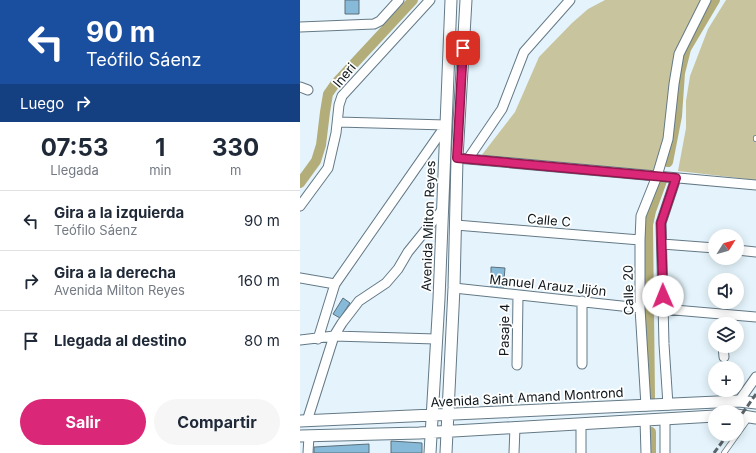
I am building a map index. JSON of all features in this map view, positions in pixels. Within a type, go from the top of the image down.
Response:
[{"type":"street","points":[[300,27],[374,24],[380,21],[399,0]]},
{"type":"street","name":"Ineri","points":[[300,206],[328,168],[336,134],[339,105],[342,96],[430,0]]},
{"type":"street","name":"Avenida Milton Reyes","points":[[430,453],[439,300],[451,0]]},
{"type":"street","name":"Avenida Milton Reyes","points":[[446,453],[456,225],[462,159],[466,0]]},
{"type":"street","points":[[462,159],[502,109],[524,52],[570,0]]},
{"type":"street","name":"Calle 20","points":[[646,406],[640,308],[641,216],[657,176],[668,139],[679,54],[706,0]]},
{"type":"street","points":[[338,122],[446,125]]},
{"type":"street","points":[[318,339],[335,284],[446,125]]},
{"type":"street","points":[[462,159],[756,185]]},
{"type":"street","points":[[668,405],[663,308],[661,223],[676,178]]},
{"type":"street","points":[[304,421],[334,336],[342,323],[359,302],[386,283],[398,269],[408,252],[442,210]]},
{"type":"street","name":"Calle C","points":[[456,225],[640,240]]},
{"type":"street","points":[[662,244],[708,247]]},
{"type":"street","points":[[744,251],[756,252]]},
{"type":"street","points":[[300,278],[335,284]]},
{"type":"street","name":"Manuel Arauz Jijón","points":[[454,288],[640,308]]},
{"type":"street","name":"Pasaje 4","points":[[517,365],[518,294]]},
{"type":"street","points":[[582,301],[582,364]]},
{"type":"street","points":[[663,308],[756,318]]},
{"type":"street","points":[[300,340],[334,336],[436,339]]},
{"type":"street","points":[[724,353],[724,357]]},
{"type":"street","points":[[739,402],[756,377]]},
{"type":"street","name":"Avenida Saint Amand Montrond","points":[[304,421],[739,402],[756,403]]},
{"type":"street","points":[[308,453],[304,436],[432,432],[708,416]]},
{"type":"street","points":[[665,419],[665,453]]},
{"type":"street","points":[[645,420],[646,453]]},
{"type":"street","points":[[581,424],[582,453]]},
{"type":"street","points":[[514,453],[515,427]]},
{"type":"lane","points":[[724,453],[753,417]]},
{"type":"shaded area","points":[[605,0],[703,0],[677,51],[665,138],[654,172],[481,156],[515,112],[539,57],[588,9]]},
{"type":"shaded area","points":[[726,0],[756,0],[756,180],[678,171],[686,128],[686,101],[690,76],[708,29]]},
{"type":"building","points":[[345,0],[359,0],[359,14],[345,14]]},
{"type":"building","points":[[491,267],[505,268],[503,291],[491,290]]},
{"type":"building","points":[[343,298],[350,303],[340,318],[333,314]]},
{"type":"building","points":[[391,441],[422,443],[422,453],[391,453]]},
{"type":"building","points":[[369,444],[369,453],[314,453],[314,447]]},
{"type":"waterway","points":[[300,183],[316,161],[321,145],[328,94],[335,84],[413,0]]},
{"type":"waterway","points":[[668,162],[677,116],[680,73],[686,49],[715,0]]},
{"type":"waterway","points":[[650,397],[648,225],[651,211],[663,178]]},
{"type":"waterway","points":[[651,432],[651,453]]},
{"type":"railway","points":[[744,411],[756,394]]},
{"type":"railway","points":[[714,453],[723,441]]},
{"type":"route","points":[[463,48],[457,158],[676,178],[661,223],[663,296]]}]
